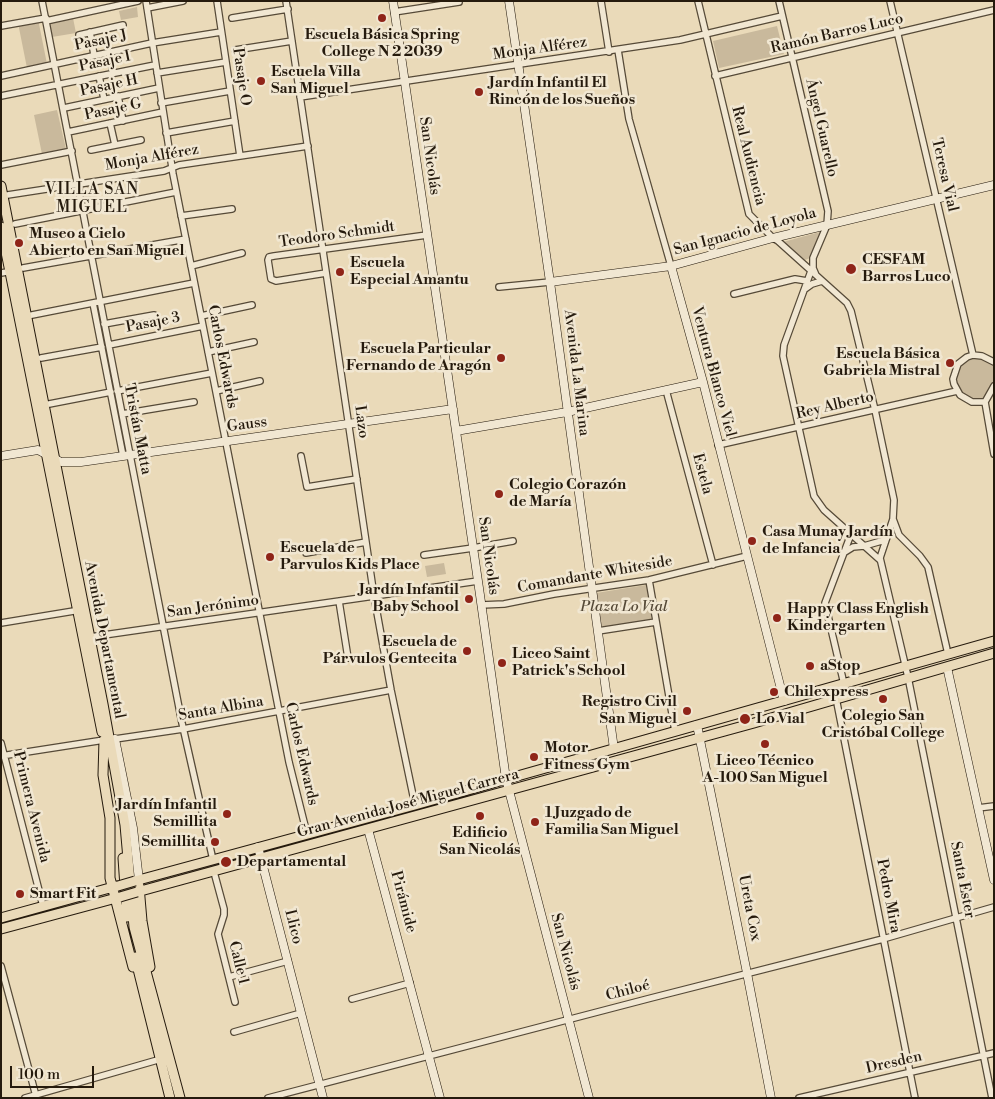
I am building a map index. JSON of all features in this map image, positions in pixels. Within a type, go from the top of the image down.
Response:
[{"type":"main road","name":"Avenida Departamental","points":[[1,186],[13,271],[82,610],[120,828],[125,903],[129,931],[163,1054],[180,1098]]},
{"type":"main road","name":"Avenida Departamental","points":[[1,227],[27,316],[44,405],[50,457]]},
{"type":"main road","name":"Avenida Departamental","points":[[82,610],[90,637],[104,704],[125,825],[134,927],[163,1054],[170,1098]]},
{"type":"main road","name":"Gran Avenida José Miguel Carrera","points":[[1,918],[614,749],[994,641]]},
{"type":"main road","name":"Gran Avenida José Miguel Carrera","points":[[1,929],[700,737],[994,653]]},
{"type":"main road","points":[[104,704],[115,739]]},
{"type":"main road","points":[[104,740],[103,775],[110,818],[110,878],[115,886],[118,897],[146,1020],[163,1054]]},
{"type":"main road","points":[[363,819],[368,828]]},
{"type":"main road","points":[[137,880],[144,939],[163,1022],[163,1054]]},
{"type":"street","name":"Tristán Matta","points":[[42,1],[92,256],[104,324],[105,346]]},
{"type":"street","points":[[1,26],[46,20],[138,1]]},
{"type":"street","points":[[146,5],[184,1]]},
{"type":"street","name":"Pasaje O","points":[[217,1],[240,156]]},
{"type":"street","name":"Lazo","points":[[286,1],[374,596],[415,804]]},
{"type":"street","name":"San Nicolás","points":[[393,1],[506,779],[589,1098]]},
{"type":"street","name":"Avenida La Marina","points":[[509,1],[550,282],[614,749]]},
{"type":"street","points":[[600,1],[609,52]]},
{"type":"street","name":"Real Audiencia","points":[[698,1],[748,214],[810,270]]},
{"type":"street","name":"Ángel Guarello","points":[[779,1],[828,211],[827,225],[813,258]]},
{"type":"street","name":"Teresa Vial","points":[[890,1],[973,355]]},
{"type":"street","points":[[394,12],[459,2]]},
{"type":"street","name":"Carlos Edwards","points":[[146,5],[171,168],[278,711],[292,778],[307,834]]},
{"type":"street","points":[[232,18],[288,9]]},
{"type":"street","name":"Ramón Barros Luco","points":[[715,76],[994,10]]},
{"type":"street","name":"Monja Alférez","points":[[300,97],[609,52],[705,34],[782,16]]},
{"type":"street","points":[[79,35],[123,25]]},
{"type":"street","points":[[90,32],[94,56]]},
{"type":"street","name":"Pasaje J","points":[[1,76],[152,43],[221,32]]},
{"type":"street","points":[[235,50],[292,41]]},
{"type":"street","name":"Ventura Blanco Viel","points":[[618,50],[629,118],[702,382],[784,701]]},
{"type":"street","points":[[110,52],[113,74]]},
{"type":"street","points":[[157,73],[226,62]]},
{"type":"street","name":"Pasaje I","points":[[1,96],[156,65]]},
{"type":"street","points":[[99,76],[104,99]]},
{"type":"street","name":"Pasaje H","points":[[64,108],[159,88]]},
{"type":"street","points":[[161,103],[230,91]]},
{"type":"street","points":[[118,96],[123,121]]},
{"type":"street","name":"Pasaje G","points":[[68,132],[163,112]]},
{"type":"street","points":[[166,133],[234,121]]},
{"type":"street","points":[[110,123],[115,145]]},
{"type":"street","points":[[91,150],[141,140]]},
{"type":"street","name":"Monja Alférez","points":[[2,196],[164,171],[179,165],[308,146]]},
{"type":"street","points":[[1,165],[72,151]]},
{"type":"street","name":"San Ignacio de Loyola","points":[[499,287],[671,266],[773,238],[994,185]]},
{"type":"street","points":[[15,224],[176,192]]},
{"type":"street","points":[[181,216],[232,208]]},
{"type":"street","name":"Teodoro Schmidt","points":[[326,273],[276,282],[271,278],[268,263],[270,257],[274,256],[427,235]]},
{"type":"street","points":[[13,271],[186,239]]},
{"type":"street","points":[[191,266],[242,253]]},
{"type":"street","points":[[802,263],[809,262],[813,258]]},
{"type":"street","points":[[813,258],[813,268],[817,276]]},
{"type":"street","points":[[810,270],[850,308],[875,410],[894,500],[893,519],[880,556],[881,562],[824,510],[814,496],[783,351],[810,270]]},
{"type":"street","points":[[734,294],[796,279],[807,281]]},
{"type":"street","points":[[803,290],[812,284],[822,281]]},
{"type":"street","points":[[27,316],[194,283]]},
{"type":"street","name":"Tristán Matta","points":[[93,303],[105,346],[183,728],[213,860]]},
{"type":"street","points":[[201,316],[252,305]]},
{"type":"street","points":[[104,324],[154,315]]},
{"type":"street","name":"Pasaje 3","points":[[41,358],[203,326]]},
{"type":"street","points":[[208,352],[254,342]]},
{"type":"street","points":[[985,402],[967,400],[957,391],[953,379],[956,368],[962,360],[973,355],[987,357],[994,362]]},
{"type":"street","points":[[44,405],[212,373]]},
{"type":"street","points":[[216,391],[260,381]]},
{"type":"street","points":[[456,431],[567,412],[702,382]]},
{"type":"street","points":[[994,386],[985,402],[994,454]]},
{"type":"street","name":"Estela","points":[[666,390],[713,565]]},
{"type":"street","name":"Rey Alberto","points":[[718,445],[957,391]]},
{"type":"street","name":"Tristán Matta","points":[[114,392],[122,414],[126,455]]},
{"type":"street","points":[[122,414],[194,402]]},
{"type":"street","name":"Gauss","points":[[1,456],[38,450],[66,463],[453,409]]},
{"type":"street","points":[[301,456],[307,487],[357,479]]},
{"type":"street","points":[[893,519],[899,535],[928,567],[948,654]]},
{"type":"street","points":[[844,684],[825,603],[850,534]]},
{"type":"street","points":[[843,553],[853,547],[885,540]]},
{"type":"street","points":[[424,554],[513,541]]},
{"type":"street","points":[[306,553],[366,542]]},
{"type":"street","name":"Comandante Whiteside","points":[[481,605],[504,604],[548,595],[649,580],[747,556]]},
{"type":"street","name":"Santa Ester","points":[[881,562],[906,666],[992,1098]]},
{"type":"street","points":[[649,580],[675,731]]},
{"type":"street","name":"San Jerónimo","points":[[90,637],[478,581]]},
{"type":"street","points":[[338,601],[348,658]]},
{"type":"street","points":[[1,622],[82,610]]},
{"type":"street","points":[[598,631],[656,622]]},
{"type":"street","points":[[946,666],[978,808],[990,842],[994,880]]},
{"type":"street","name":"Santa Albina","points":[[115,739],[391,690]]},
{"type":"street","name":"Pedro Mira","points":[[836,698],[915,1098]]},
{"type":"street","name":"Ureta Cox","points":[[697,725],[748,973],[771,1098]]},
{"type":"street","name":"Avenida Departamental","points":[[115,739],[133,828],[137,880]]},
{"type":"street","points":[[3,756],[104,740]]},
{"type":"street","name":"Primera Avenida","points":[[1,742],[3,756],[43,906]]},
{"type":"street","points":[[978,808],[994,806]]},
{"type":"street","name":"Pirámide","points":[[368,828],[440,1098]]},
{"type":"street","name":"Llico","points":[[258,847],[323,1098]]},
{"type":"street","name":"Calle 1","points":[[214,872],[224,909],[218,934],[235,1002]]},
{"type":"street","name":"Chiloé","points":[[268,1098],[883,939],[994,908]]},
{"type":"street","points":[[229,977],[288,962]]},
{"type":"street","points":[[1,966],[36,1096]]},
{"type":"street","points":[[352,998],[410,983]]},
{"type":"street","points":[[234,1032],[301,1013]]},
{"type":"street","name":"Dresden","points":[[800,1098],[994,1053]]},
{"type":"street","points":[[25,1098],[163,1054]]},
{"type":"green space","points":[[137,7],[138,17],[121,20],[119,11]]},
{"type":"green space","points":[[73,18],[76,33],[52,37],[49,23]]},
{"type":"green space","points":[[38,19],[47,64],[27,68],[18,23]]},
{"type":"green space","points":[[777,26],[784,54],[719,68],[713,41]]},
{"type":"green space","points":[[57,110],[66,149],[42,154],[34,115]]},
{"type":"green space","points":[[94,183],[99,206],[86,208],[81,186]]},
{"type":"green space","points":[[820,232],[810,258],[805,260],[783,242]]},
{"type":"green space","points":[[975,356],[994,363],[994,380],[982,401],[964,396],[957,388],[955,378],[961,363]]},
{"type":"green space","points":[[444,563],[446,574],[427,577],[425,566]]},
{"type":"green space","name":"Plaza Lo Vial","points":[[646,585],[652,621],[602,629],[596,593]]},
{"type":"place","name":"Escuela Básica Spring College N 2 2039","points":[[382,18]]},
{"type":"place","name":"Escuela Villa San Miguel","points":[[261,81]]},
{"type":"place","name":"Jardín Infantil El Rincón de los Sueños","points":[[479,92]]},
{"type":"place","name":"Museo a Cielo Abierto en San Miguel","points":[[19,243]]},
{"type":"place","name":"CESFAM Barros Luco","points":[[851,269]]},
{"type":"place","name":"Escuela Especial Amantu","points":[[340,272]]},
{"type":"place","name":"Escuela Particular Fernando de Aragón","points":[[501,358]]},
{"type":"place","name":"Escuela Básica Gabriela Mistral","points":[[950,363]]},
{"type":"place","name":"Colegio Corazón de María","points":[[499,494]]},
{"type":"place","name":"Casa Munay Jardín de Infancia","points":[[752,541]]},
{"type":"place","name":"Escuela de Parvulos Kids Place","points":[[270,557]]},
{"type":"place","name":"Jardín Infantil Baby School","points":[[469,599]]},
{"type":"place","name":"Happy Class English Kindergarten","points":[[777,618]]},
{"type":"place","name":"Escuela de Párvulos Gentecita","points":[[467,651]]},
{"type":"place","name":"Liceo Saint Patrick's School","points":[[502,663]]},
{"type":"place","name":"aStop","points":[[810,666]]},
{"type":"place","name":"Chilexpress","points":[[774,692]]},
{"type":"place","name":"Colegio San Cristóbal College","points":[[883,699]]},
{"type":"place","name":"Registro Civil San Miguel","points":[[687,711]]},
{"type":"place","name":"Lo Vial","points":[[745,719]]},
{"type":"place","name":"Liceo Técnico A-100 San Miguel","points":[[765,744]]},
{"type":"place","name":"Motor Fitness Gym","points":[[534,757]]},
{"type":"place","name":"Jardín Infantil Semillita","points":[[227,814]]},
{"type":"place","name":"Edificio San Nicolás","points":[[480,816]]},
{"type":"place","name":"1 Juzgado de Familia San Miguel","points":[[535,822]]},
{"type":"place","name":"Semillita","points":[[215,842]]},
{"type":"place","name":"Departamental","points":[[226,862]]},
{"type":"place","name":"Smart Fit","points":[[20,894]]},
{"type":"district","name":"VILLA SAN MIGUEL","points":[[92,199]]}]
